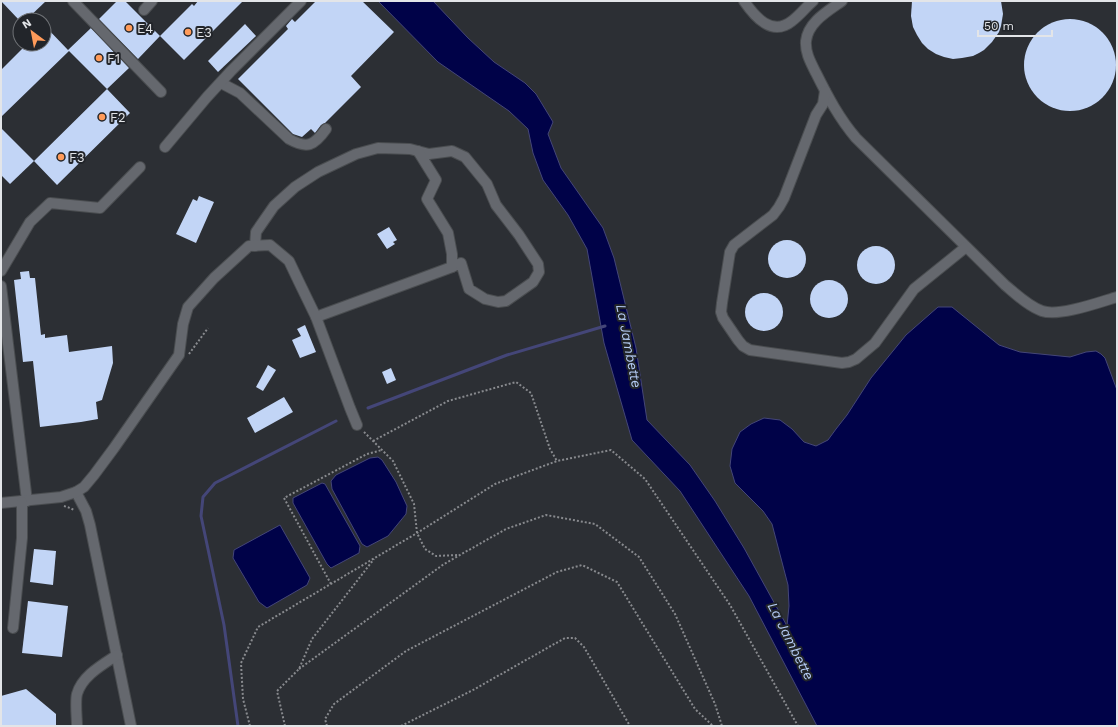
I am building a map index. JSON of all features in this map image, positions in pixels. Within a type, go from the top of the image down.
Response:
[{"type":"street","points":[[73,1],[161,92]]},
{"type":"street","points":[[144,10],[152,1]]},
{"type":"street","points":[[164,147],[231,71],[301,1]]},
{"type":"street","points":[[744,1],[752,12],[766,25],[774,27],[784,26],[792,21],[813,1]]},
{"type":"street","points":[[842,1],[819,18],[811,29],[806,41],[808,56],[825,91],[844,124],[856,138],[1004,285],[1029,305],[1043,312],[1064,312],[1117,297]]},
{"type":"street","points":[[221,83],[240,93],[289,139],[298,144],[306,145],[313,143],[320,138],[326,129]]},
{"type":"street","points":[[825,91],[823,104],[816,115],[784,198],[779,207],[773,215],[734,245],[730,252],[722,312],[723,318],[744,346],[750,350],[842,364],[849,362],[875,343],[914,289],[966,247]]},
{"type":"street","points":[[256,246],[256,232],[274,206],[295,187],[318,172],[356,154],[378,148],[410,149],[429,154],[452,151],[465,158],[487,184],[496,205],[519,235],[538,264],[539,272],[533,282],[506,301],[498,302],[485,299],[469,289],[461,263],[316,317]]},
{"type":"street","points":[[418,151],[436,180],[427,199],[448,233],[452,254],[452,267]]},
{"type":"street","points":[[1,271],[30,222],[50,203],[100,208],[140,167]]},
{"type":"street","points":[[1,503],[60,497],[76,492],[84,487],[114,448],[178,355],[183,324],[188,307],[214,278],[249,246],[270,245],[289,260],[316,317],[350,408],[358,425]]},
{"type":"street","points":[[1,286],[25,501],[13,628]]},
{"type":"street","points":[[76,492],[86,511],[90,525],[131,726]]},
{"type":"street","points":[[77,726],[77,695],[81,685],[89,675],[116,655]]},
{"type":"path","points":[[373,441],[448,401],[516,382],[531,393],[550,449],[557,461]]},
{"type":"path","points":[[358,425],[392,461],[414,504],[417,533],[425,549],[436,556],[460,555]]},
{"type":"path","points":[[332,584],[284,498],[367,454],[382,450]]},
{"type":"path","points":[[250,726],[243,699],[241,663],[258,627],[417,533],[495,484],[557,461],[611,450],[645,479],[730,605],[798,726]]},
{"type":"path","points":[[59,506],[70,508],[76,512]]},
{"type":"path","points":[[285,726],[277,691],[299,669],[444,564],[506,529],[546,515],[595,524],[639,557],[675,614],[715,704],[722,726]]},
{"type":"path","points":[[299,669],[312,639],[375,558]]},
{"type":"path","points":[[327,726],[326,719],[334,704],[406,651],[557,572],[582,565],[617,582],[695,709],[713,726]]},
{"type":"path","points":[[401,726],[473,690],[565,638],[575,638],[584,647],[630,726]]},
{"type":"water","name":"La Jambette","points":[[378,1],[433,1],[468,38],[494,62],[525,83],[536,94],[553,122],[548,134],[561,168],[603,228],[614,258],[636,348],[647,420],[690,465],[715,501],[744,548],[787,626],[789,606],[788,585],[772,524],[763,511],[735,483],[730,466],[732,449],[740,432],[751,424],[764,418],[780,420],[792,429],[804,442],[816,446],[828,440],[847,415],[871,378],[906,335],[938,307],[952,307],[999,345],[1020,352],[1070,357],[1086,352],[1096,351],[1101,354],[1105,358],[1117,390],[1117,726],[817,726],[749,596],[680,491],[632,440],[604,343],[587,249],[568,215],[543,180],[533,153],[528,129],[509,111],[438,62]]},
{"type":"water","points":[[378,457],[382,460],[396,482],[407,506],[406,514],[388,536],[367,547],[362,544],[332,489],[331,481],[336,475],[370,458]]},
{"type":"water","points":[[322,483],[325,484],[360,546],[359,553],[331,568],[327,564],[293,503],[293,498]]},
{"type":"water","points":[[280,525],[310,578],[307,585],[267,608],[259,602],[233,558],[234,550]]},
{"type":"building","points":[[1,1],[46,1],[34,12],[12,13]]},
{"type":"building","name":"E4","points":[[117,1],[125,1],[160,36],[138,59],[99,19]]},
{"type":"building","points":[[198,1],[243,1],[184,60],[160,36],[192,4],[194,6]]},
{"type":"building","points":[[316,1],[362,1],[394,32],[351,76],[361,87],[325,123],[321,125],[315,133],[311,129],[302,137],[293,134],[238,79],[288,29],[286,26],[292,19],[295,22]]},
{"type":"building","points":[[912,1],[1001,1],[1003,14],[1001,26],[992,42],[979,53],[962,58],[953,59],[944,57],[928,49],[917,35],[913,27],[911,16]]},
{"type":"building","points":[[1070,19],[1088,22],[1103,32],[1113,47],[1116,65],[1113,83],[1103,98],[1088,108],[1070,111],[1052,108],[1037,98],[1027,83],[1024,65],[1027,47],[1037,32],[1052,22]]},
{"type":"building","points":[[245,24],[256,36],[218,72],[208,61]]},
{"type":"building","points":[[91,28],[129,68],[107,89],[69,51],[1,117],[1,70],[19,52],[52,52],[52,33],[68,50]]},
{"type":"building","points":[[107,89],[130,113],[57,185],[34,161]]},
{"type":"building","points":[[1,128],[34,161],[10,184],[1,175]]},
{"type":"building","points":[[199,196],[214,202],[196,243],[176,234],[193,199],[197,201]]},
{"type":"building","points":[[389,227],[397,240],[393,242],[395,244],[387,249],[377,234]]},
{"type":"building","points":[[787,240],[797,243],[803,249],[806,259],[803,269],[797,275],[787,278],[777,275],[771,269],[768,259],[771,249],[777,243]]},
{"type":"building","points":[[876,246],[886,249],[892,255],[895,265],[892,275],[886,281],[876,284],[866,281],[860,275],[857,265],[860,255],[866,249]]},
{"type":"building","points":[[29,271],[30,278],[35,278],[41,335],[45,334],[45,338],[67,335],[69,352],[112,346],[113,363],[102,400],[96,402],[98,419],[40,427],[33,361],[23,362],[14,280],[21,279],[20,272]]},
{"type":"building","points":[[829,280],[839,283],[845,289],[848,299],[845,309],[839,315],[829,318],[819,315],[813,309],[810,299],[813,289],[819,283]]},
{"type":"building","points":[[764,293],[774,296],[780,302],[783,312],[780,322],[774,328],[764,331],[754,328],[748,322],[745,312],[748,302],[754,296]]},
{"type":"building","points":[[305,325],[316,352],[300,358],[292,340],[301,336],[297,329]]},
{"type":"building","points":[[268,365],[276,370],[263,391],[256,387]]},
{"type":"building","points":[[391,368],[396,380],[387,384],[382,372]]},
{"type":"building","points":[[284,397],[293,412],[255,433],[247,418]]},
{"type":"building","points":[[34,549],[56,551],[53,585],[30,582]]},
{"type":"building","points":[[28,601],[68,606],[62,657],[22,653]]},
{"type":"building","points":[[26,689],[56,714],[56,726],[1,726],[1,696]]},
{"type":"waterway","points":[[368,408],[507,355],[605,326]]},
{"type":"waterway","points":[[238,726],[224,625],[201,516],[203,497],[215,483],[336,421]]},
{"type":"place","name":"E4","points":[[129,28]]},
{"type":"place","name":"E3","points":[[188,32]]},
{"type":"place","name":"F1","points":[[99,58]]},
{"type":"place","name":"F2","points":[[102,117]]},
{"type":"place","name":"F3","points":[[61,157]]}]
